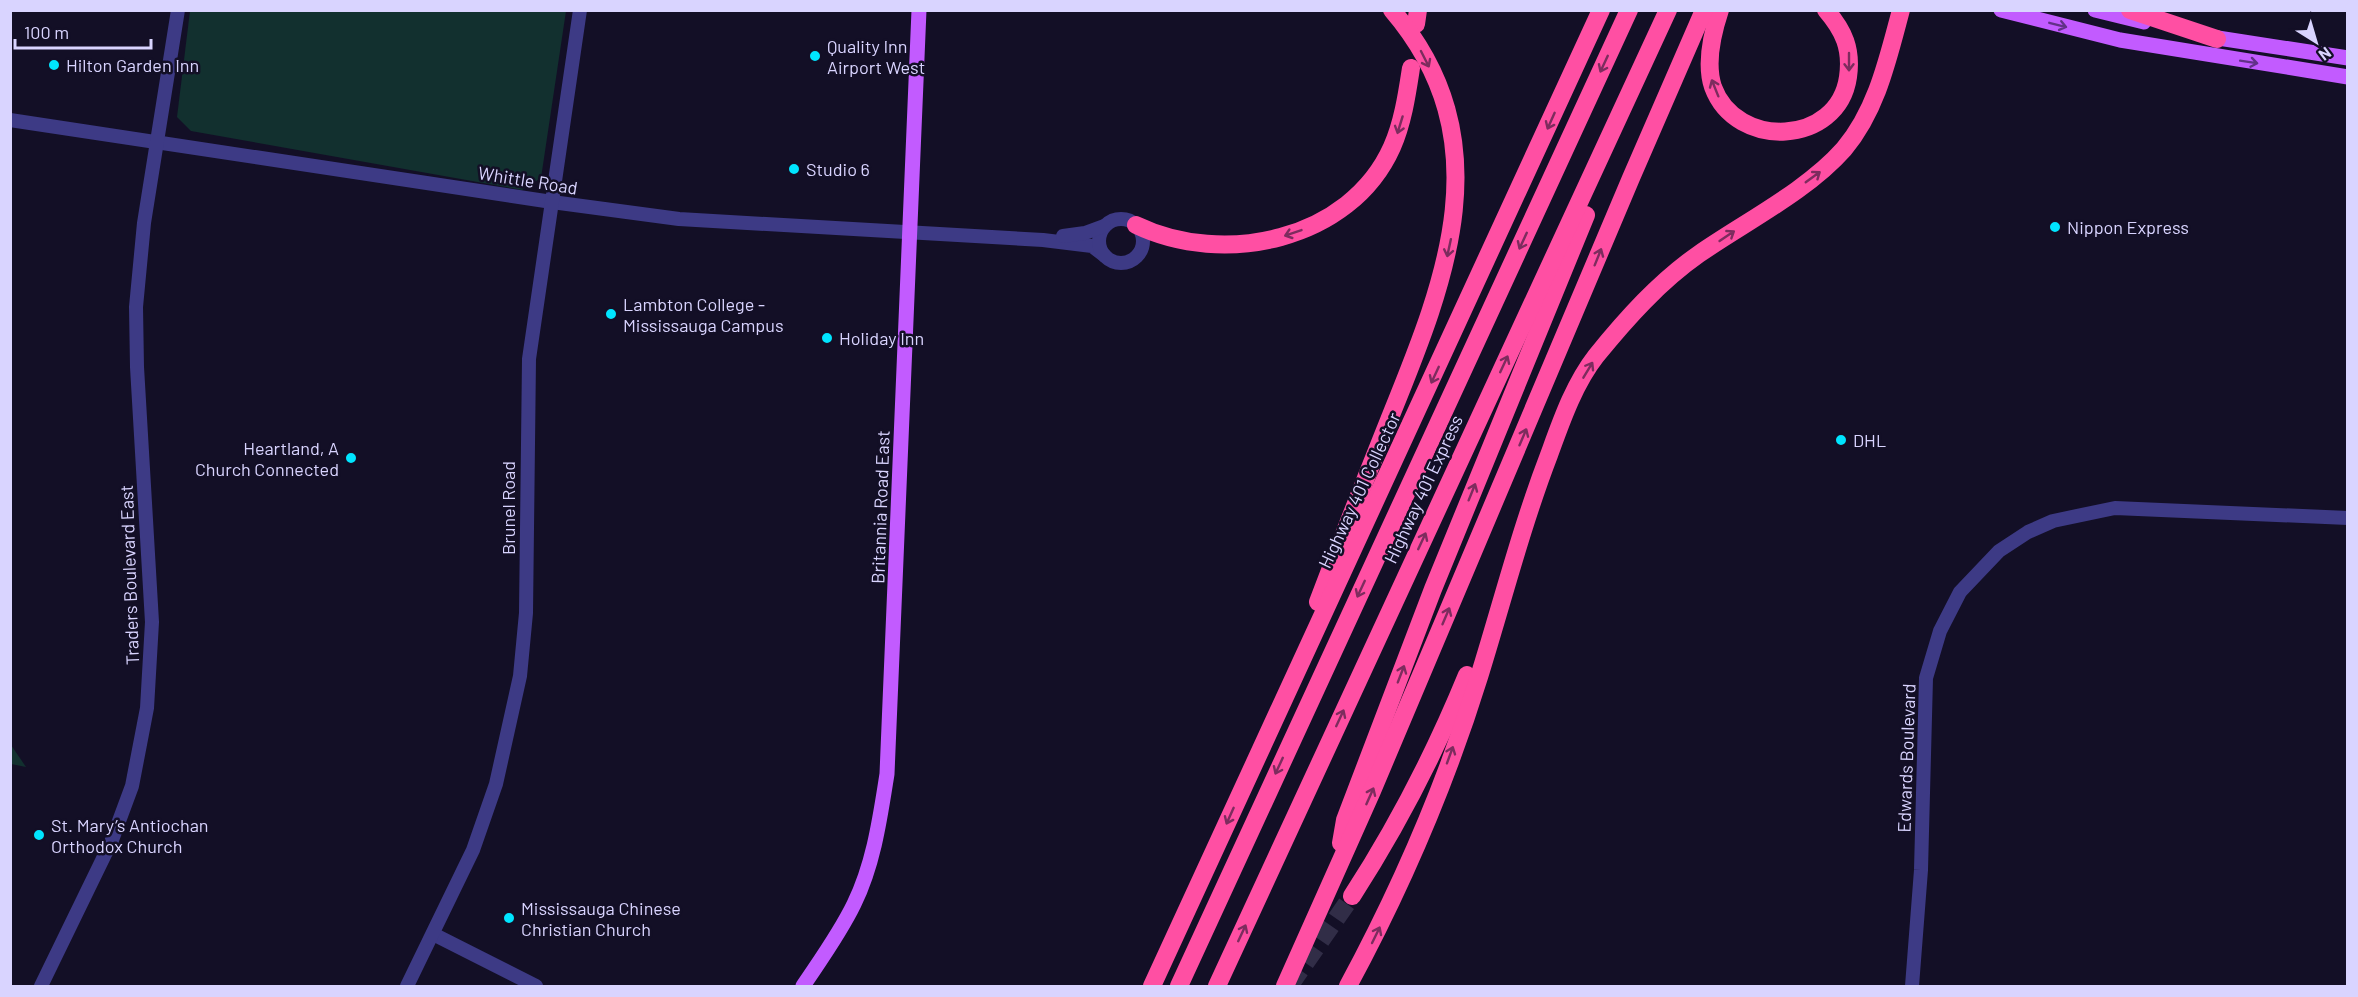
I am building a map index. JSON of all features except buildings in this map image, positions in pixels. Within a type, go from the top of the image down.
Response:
[{"type":"highway","points":[[1271,724],[1426,325],[1442,276],[1452,232],[1457,172],[1446,111],[1423,53],[1392,10]]},
{"type":"highway","name":"Highway 401 Collector","points":[[1152,987],[1271,724],[1365,529],[1601,10]]},
{"type":"highway","name":"Highway 401 Express","points":[[1179,987],[1629,10]]},
{"type":"highway","points":[[1285,987],[1372,791],[1630,178],[1704,10]]},
{"type":"highway","points":[[1720,10],[1712,40],[1710,62],[1713,87],[1737,118],[1759,129],[1782,133],[1798,131],[1814,125],[1839,102],[1847,82],[1850,61],[1847,42],[1840,26],[1826,10]]},
{"type":"highway","points":[[1348,987],[1376,934],[1418,843],[1479,678],[1528,509],[1561,422],[1594,359],[1645,299],[1695,257],[1819,173],[1844,148],[1866,117],[1881,82],[1901,10]]},
{"type":"highway","points":[[2130,10],[2217,39]]},
{"type":"highway","points":[[1337,868],[1345,820],[1433,589],[1665,17]]},
{"type":"highway","name":"Highway 401 Express","points":[[1217,987],[1665,17]]},
{"type":"highway","points":[[1136,225],[1177,241],[1251,243],[1290,235],[1324,219],[1360,192],[1382,165],[1401,123],[1411,68]]},
{"type":"highway","points":[[1352,896],[1399,821],[1426,771],[1503,590]]},
{"type":"main road","name":"Britannia Road East","points":[[803,987],[854,904],[865,876],[878,829],[887,774],[919,10]]},
{"type":"main road","points":[[2001,10],[2120,40],[2348,77]]},
{"type":"main road","points":[[2095,10],[2217,39],[2348,58]]},
{"type":"street","name":"Traders Boulevard East","points":[[41,987],[112,840],[132,786],[147,708],[152,622],[137,367],[136,307],[144,223],[178,10]]},
{"type":"street","name":"Brunel Road","points":[[407,987],[473,850],[496,784],[520,676],[526,613],[529,359],[580,10]]},
{"type":"street","name":"Whittle Road","points":[[10,120],[552,202],[731,223],[1043,240],[1092,246],[1105,256]]},
{"type":"street","points":[[1122,218],[1136,225],[1141,230],[1143,243],[1137,257],[1123,263],[1105,256],[1098,240],[1104,226],[1122,218]]},
{"type":"street","name":"Whittle Road","points":[[1043,240],[1085,233],[1104,226]]},
{"type":"street","name":"Edwards Boulevard","points":[[1912,987],[1921,870],[1926,678],[1940,631],[1960,592],[1999,550],[2028,532],[2053,521],[2115,508],[2348,518]]},
{"type":"street","points":[[433,934],[536,987]]},
{"type":"green space","points":[[190,11],[566,11],[541,178],[522,190],[191,131],[177,117]]},
{"type":"green space","points":[[11,745],[26,767],[11,764]]},
{"type":"tunnel","points":[[1290,985],[1352,896]]},
{"type":"place","name":"Quality Inn Airport West","points":[[815,56]]},
{"type":"place","name":"Hilton Garden Inn","points":[[54,65]]},
{"type":"place","name":"Studio 6","points":[[794,169]]},
{"type":"place","name":"Nippon Express","points":[[2055,227]]},
{"type":"place","name":"Lambton College - Mississauga Campus","points":[[611,314]]},
{"type":"place","name":"Holiday Inn","points":[[827,338]]},
{"type":"place","name":"DHL","points":[[1841,440]]},
{"type":"place","name":"Heartland, A Church Connected","points":[[351,458]]},
{"type":"place","name":"St. Mary’s Antiochan Orthodox Church","points":[[39,835]]},
{"type":"place","name":"Mississauga Chinese Christian Church","points":[[509,918]]}]
